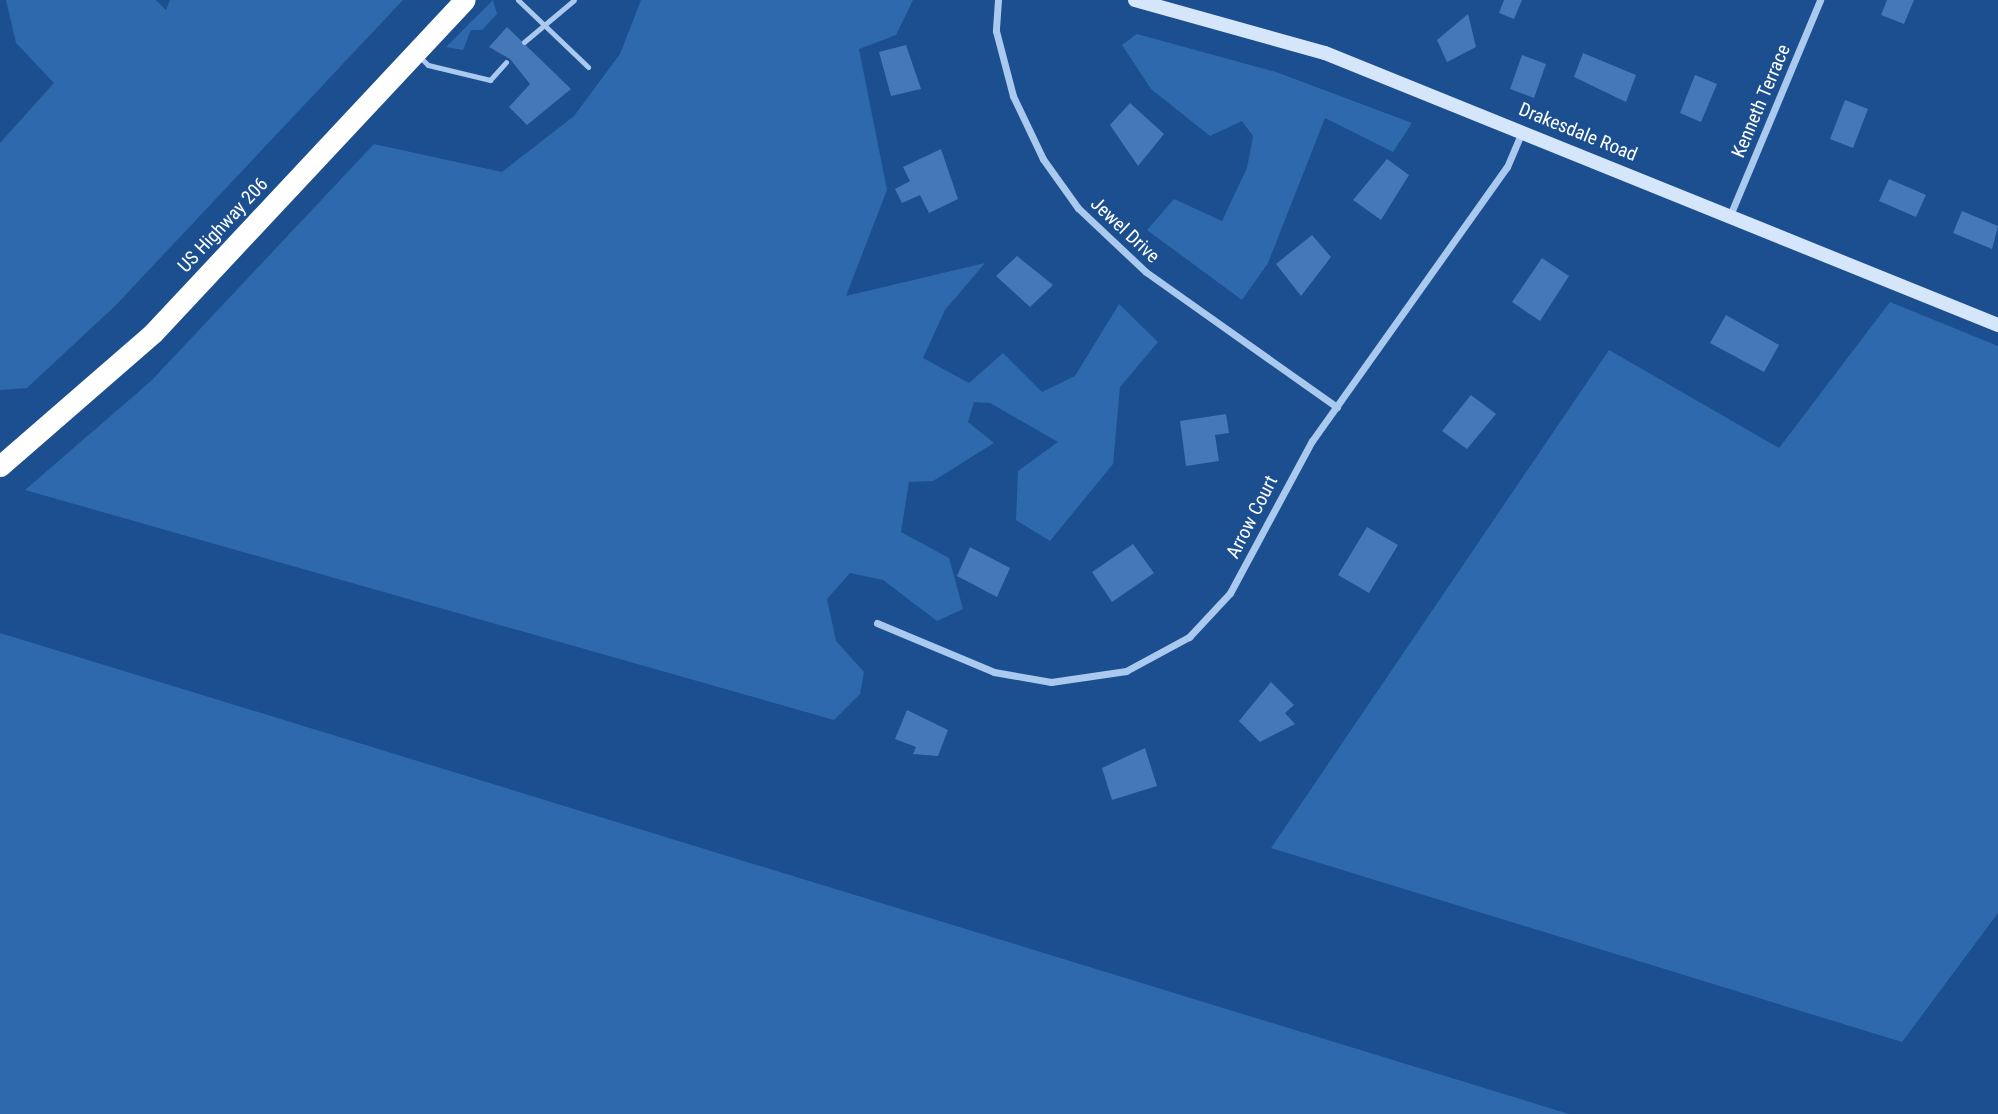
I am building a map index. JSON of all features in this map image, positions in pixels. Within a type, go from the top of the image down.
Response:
[{"type":"highway","name":"US Highway 206","points":[[0,466],[153,333],[465,0]]},
{"type":"main road","name":"Drakesdale Road","points":[[1136,0],[1292,41],[1731,214],[1998,325]]},
{"type":"street","name":"Jewel Drive","points":[[998,0],[996,31],[1013,96],[1043,159],[1078,208],[1146,272],[1337,407]]},
{"type":"street","name":"Kenneth Terrace","points":[[1731,214],[1820,0]]},
{"type":"street","name":"Arrow Court","points":[[877,624],[1029,680],[1091,680],[1141,666],[1189,638],[1230,593],[1291,475],[1507,167],[1522,130]]},
{"type":"lane","points":[[517,0],[588,67]]},
{"type":"lane","points":[[524,43],[542,23],[574,0]]},
{"type":"lane","points":[[416,53],[428,65],[490,80],[506,62]]},
{"type":"shaded area","points":[[6,0],[156,0],[166,10],[170,0],[403,0],[116,305],[27,388],[0,390],[0,143],[54,83],[16,43]]},
{"type":"shaded area","points":[[493,0],[497,14],[482,30],[471,30],[463,50],[446,47]]},
{"type":"shaded area","points":[[641,0],[913,0],[896,35],[859,49],[887,190],[846,296],[985,263],[945,310],[923,358],[969,383],[1003,353],[1042,392],[1075,376],[1119,304],[1158,342],[1120,387],[1113,464],[1050,541],[1016,520],[1018,471],[1058,442],[990,403],[974,402],[968,422],[994,443],[933,481],[909,482],[901,532],[949,558],[963,609],[937,621],[883,580],[850,573],[827,599],[836,641],[864,672],[860,694],[834,720],[25,490],[151,381],[374,144],[502,172],[574,116],[620,54]]},
{"type":"shaded area","points":[[1137,34],[1276,72],[1412,123],[1393,152],[1325,118],[1268,263],[1242,300],[1147,230],[1174,199],[1222,221],[1247,168],[1253,136],[1242,121],[1210,136],[1151,89],[1122,45]]},
{"type":"shaded area","points":[[1890,302],[1998,346],[1998,913],[1902,1042],[1271,848],[1609,350],[1779,448]]},
{"type":"shaded area","points":[[0,633],[1569,1114],[0,1114]]},
{"type":"building","points":[[1504,0],[1522,0],[1514,19],[1499,13]]},
{"type":"building","points":[[1887,0],[1914,0],[1904,24],[1881,15]]},
{"type":"building","points":[[1468,14],[1476,47],[1447,62],[1437,40]]},
{"type":"building","points":[[507,27],[571,89],[527,125],[509,107],[530,84],[510,59],[489,47]]},
{"type":"building","points":[[906,45],[921,89],[891,96],[879,52]]},
{"type":"building","points":[[1583,53],[1636,75],[1626,102],[1574,77]]},
{"type":"building","points":[[1522,55],[1546,64],[1534,98],[1510,89]]},
{"type":"building","points":[[1695,75],[1717,84],[1701,122],[1680,113]]},
{"type":"building","points":[[1845,100],[1868,109],[1853,148],[1830,139]]},
{"type":"building","points":[[1130,103],[1164,134],[1138,166],[1110,125]]},
{"type":"building","points":[[941,149],[958,199],[929,213],[920,195],[902,203],[895,189],[910,181],[903,167]]},
{"type":"building","points":[[1387,159],[1409,175],[1381,220],[1353,200]]},
{"type":"building","points":[[1889,179],[1926,195],[1916,217],[1879,201]]},
{"type":"building","points":[[1962,211],[1998,226],[1992,249],[1953,233]]},
{"type":"building","points":[[1312,235],[1331,257],[1301,296],[1276,264]]},
{"type":"building","points":[[1017,256],[1053,285],[1030,307],[996,276]]},
{"type":"building","points":[[1542,258],[1569,276],[1540,321],[1512,302]]},
{"type":"building","points":[[1726,315],[1779,345],[1764,372],[1710,343]]},
{"type":"building","points":[[1471,395],[1496,414],[1467,449],[1442,431]]},
{"type":"building","points":[[1226,414],[1229,433],[1215,435],[1219,461],[1186,466],[1180,421]]},
{"type":"building","points":[[1367,527],[1398,545],[1369,593],[1338,575]]},
{"type":"building","points":[[1133,544],[1154,573],[1112,602],[1092,572]]},
{"type":"building","points":[[970,547],[1010,568],[997,597],[957,576]]},
{"type":"building","points":[[1271,682],[1294,705],[1285,713],[1295,724],[1260,742],[1239,721]]},
{"type":"building","points":[[907,710],[948,730],[938,756],[913,754],[916,747],[895,739]]},
{"type":"building","points":[[1145,748],[1157,786],[1112,800],[1102,768]]}]
